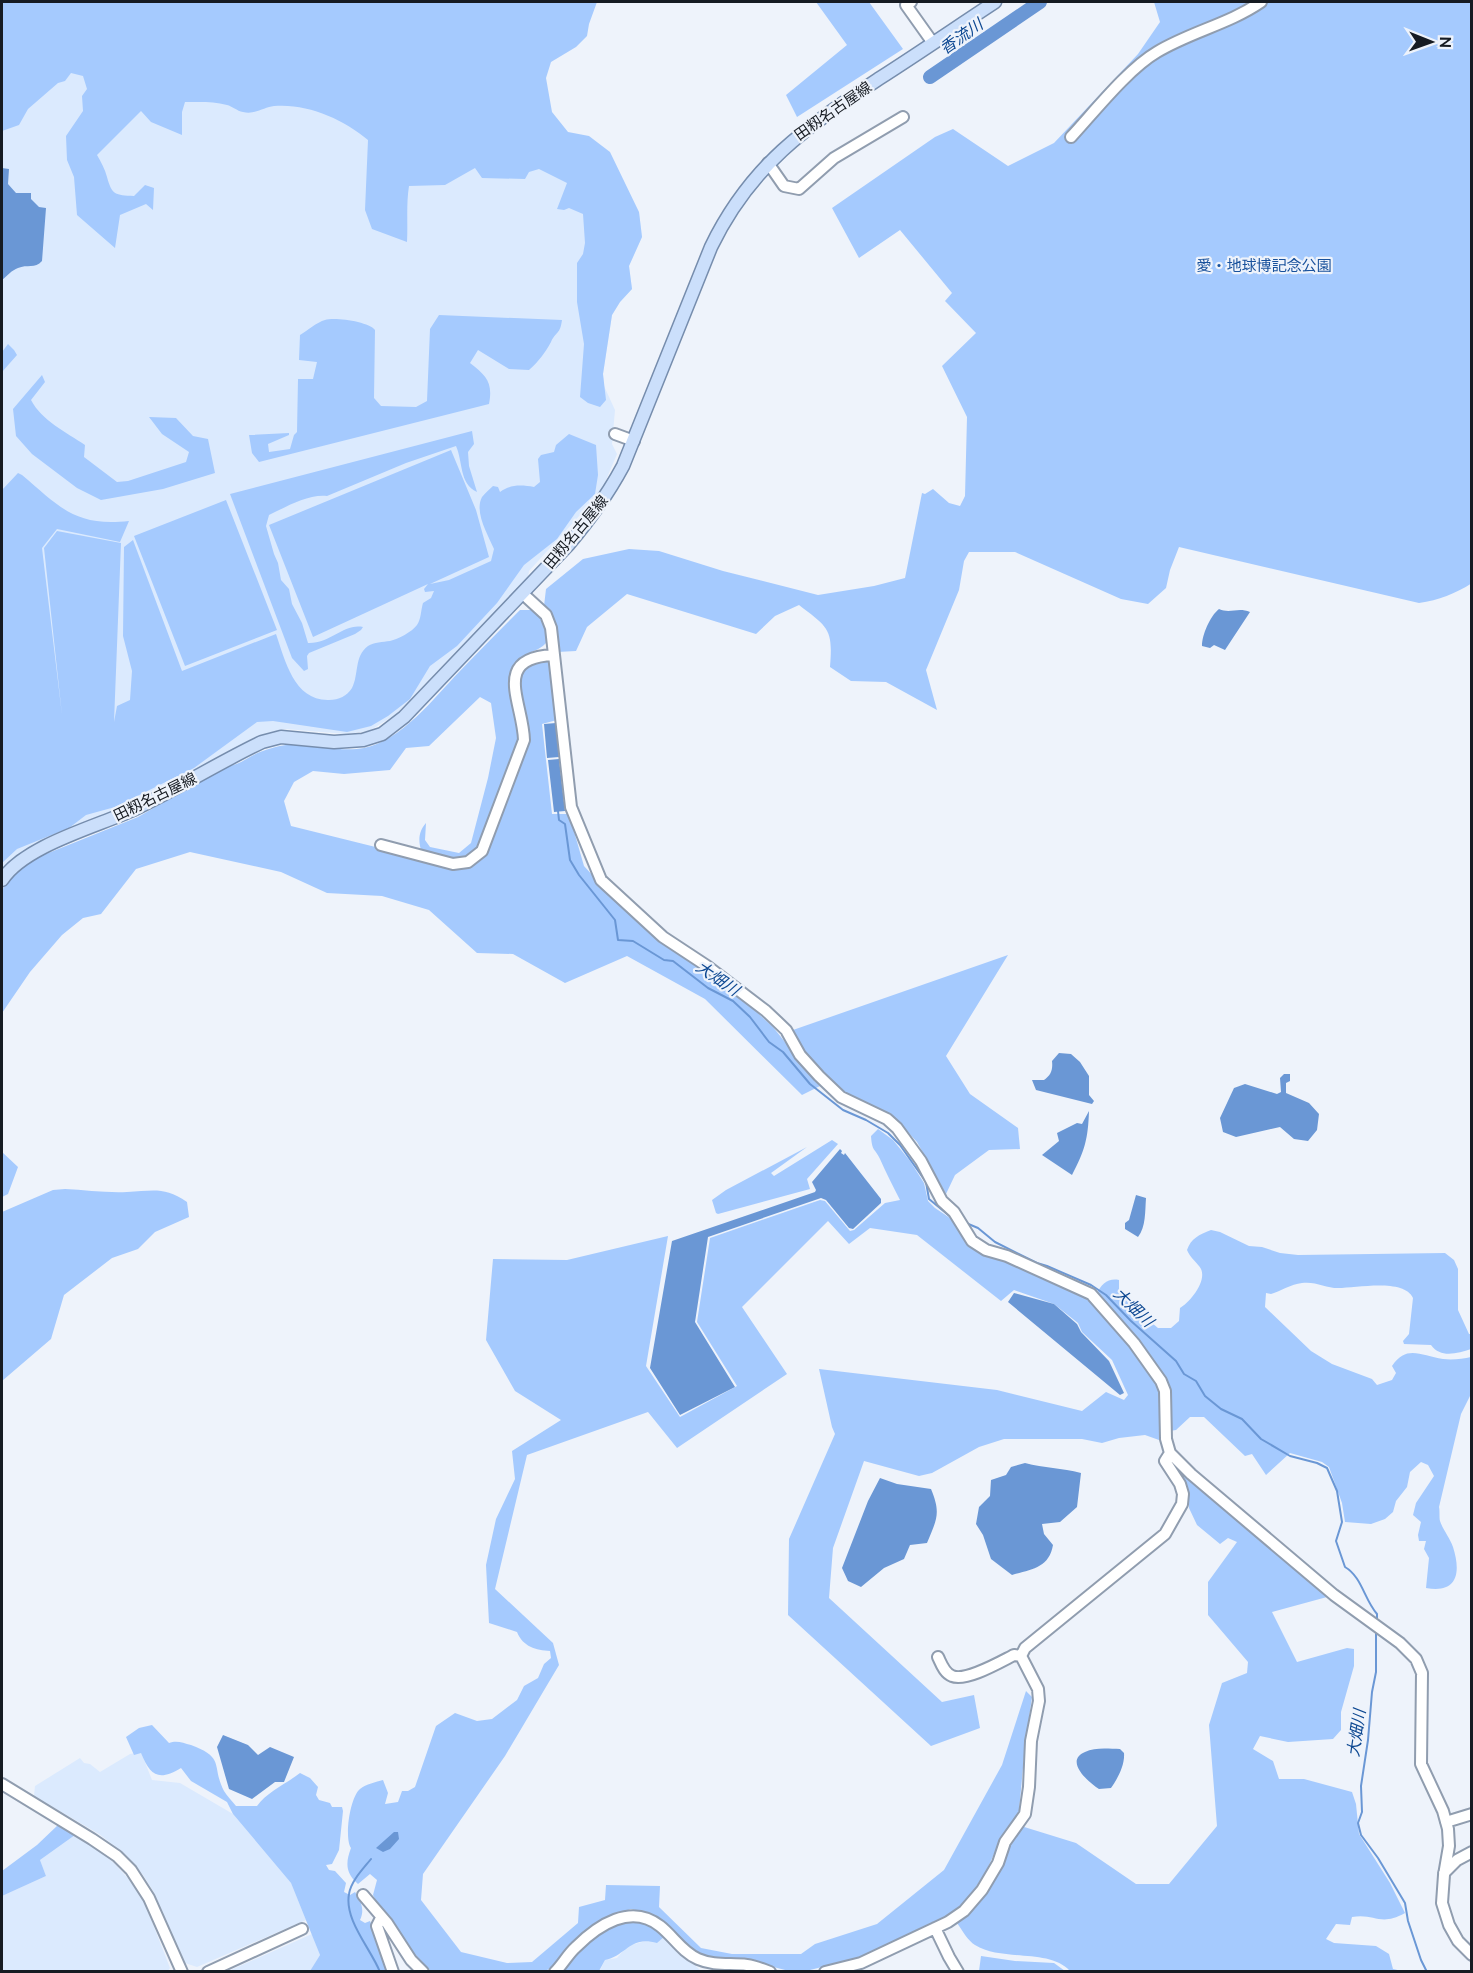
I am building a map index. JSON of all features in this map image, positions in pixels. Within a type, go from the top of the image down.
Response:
[{"type":"main road","name":"田籾名古屋線","points":[[2,880],[7,872],[21,860],[46,846],[133,810],[262,742],[281,737],[334,742],[363,740],[382,734],[404,717],[590,520],[614,483],[634,441],[678,326],[715,239],[738,200],[755,177],[787,144],[818,120],[994,2]]},
{"type":"street","points":[[911,2],[906,5],[933,43]]},
{"type":"street","points":[[1071,137],[1139,64],[1174,43],[1239,16],[1261,2]]},
{"type":"street","points":[[768,163],[784,186],[799,189],[834,158],[903,117]]},
{"type":"street","points":[[615,434],[634,441]]},
{"type":"street","points":[[522,593],[549,619],[571,807],[602,880],[663,937],[707,966],[766,1011],[786,1030],[800,1055],[812,1069],[841,1097],[887,1119],[897,1128],[921,1161],[942,1201],[954,1212],[972,1241],[986,1250],[1007,1256],[1091,1294],[1134,1343],[1161,1381],[1165,1390],[1166,1439],[1170,1453],[1191,1474],[1334,1595],[1400,1643],[1416,1659],[1422,1673],[1420,1764],[1443,1811],[1449,1846],[1442,1903],[1458,1941],[1472,1954]]},
{"type":"street","points":[[381,845],[453,864],[468,862],[482,851],[524,740],[515,690],[518,670],[524,662],[533,657],[553,655]]},
{"type":"street","points":[[1021,1656],[1025,1648],[1165,1534],[1182,1504],[1183,1494],[1180,1484],[1165,1461],[1170,1453]]},
{"type":"street","points":[[938,1657],[947,1673],[957,1677],[971,1675],[1014,1655],[1021,1656]]},
{"type":"street","points":[[825,1971],[861,1963],[936,1928],[964,1911],[982,1890],[998,1863],[1005,1842],[1025,1814],[1031,1741],[1039,1701],[1038,1689],[1021,1656]]},
{"type":"street","points":[[2,1784],[92,1839],[117,1856],[131,1870],[149,1898],[182,1971]]},
{"type":"street","points":[[1446,1822],[1472,1814]]},
{"type":"street","points":[[1444,1874],[1457,1860],[1472,1852]]},
{"type":"street","points":[[363,1895],[387,1923],[411,1960],[423,1971]]},
{"type":"street","points":[[555,1971],[575,1948],[599,1928],[617,1918],[628,1916],[647,1918],[655,1923],[695,1958],[709,1963],[746,1965],[770,1971]]},
{"type":"street","points":[[383,1920],[380,1920],[377,1926],[393,1971]]},
{"type":"street","points":[[936,1928],[958,1971]]},
{"type":"street","points":[[208,1971],[302,1929]]},
{"type":"shaded area","points":[[51,67],[132,68],[483,143],[639,212],[642,237],[629,266],[632,289],[612,315],[603,374],[604,386],[615,410],[612,444],[617,454],[601,492],[529,571],[528,577],[395,715],[369,731],[346,734],[286,729],[267,733],[223,754],[206,766],[135,803],[22,853],[2,871],[2,121]]},
{"type":"shaded area","points":[[2,168],[9,169],[8,184],[16,193],[31,193],[31,199],[39,207],[46,208],[42,261],[37,265],[16,269],[2,280]]},
{"type":"shaded area","points":[[1219,609],[1250,612],[1225,650],[1214,645],[1210,648],[1202,646],[1207,626]]},
{"type":"shaded area","points":[[556,723],[559,757],[547,758],[544,724]]},
{"type":"shaded area","points":[[559,759],[565,811],[554,812],[548,760]]},
{"type":"shaded area","points":[[1059,1053],[1071,1054],[1080,1062],[1089,1076],[1089,1095],[1094,1101],[1092,1104],[1036,1090],[1032,1080],[1044,1080],[1048,1076],[1052,1070],[1052,1061]]},
{"type":"shaded area","points":[[1284,1074],[1290,1074],[1290,1081],[1286,1083],[1286,1093],[1309,1103],[1319,1114],[1317,1130],[1308,1141],[1294,1139],[1280,1127],[1236,1137],[1223,1132],[1220,1118],[1234,1088],[1245,1084],[1277,1094],[1281,1092],[1280,1078]]},
{"type":"shaded area","points":[[1089,1111],[1085,1144],[1072,1175],[1042,1155],[1059,1141],[1057,1133],[1077,1123],[1082,1124]]},
{"type":"shaded area","points":[[840,1149],[881,1199],[881,1203],[853,1229],[849,1228],[826,1200],[821,1198],[708,1237],[695,1322],[735,1387],[680,1415],[650,1368],[672,1241],[815,1192],[812,1182]]},
{"type":"shaded area","points":[[1136,1195],[1146,1198],[1144,1224],[1138,1237],[1125,1229],[1125,1223],[1129,1220]]},
{"type":"shaded area","points":[[1014,1293],[1054,1304],[1077,1324],[1081,1332],[1109,1361],[1124,1393],[1120,1395],[1008,1302]]},
{"type":"shaded area","points":[[1025,1463],[1081,1473],[1077,1507],[1060,1522],[1042,1524],[1044,1534],[1053,1545],[1048,1559],[1033,1569],[1012,1575],[991,1559],[983,1535],[976,1524],[979,1507],[990,1496],[991,1480],[1006,1475],[1011,1467]]},
{"type":"shaded area","points":[[880,1478],[897,1484],[931,1489],[936,1504],[936,1516],[927,1543],[910,1545],[904,1559],[884,1568],[861,1587],[848,1581],[842,1568],[868,1501]]},
{"type":"shaded area","points":[[223,1735],[248,1745],[258,1755],[270,1747],[294,1757],[284,1782],[275,1782],[252,1799],[229,1789],[217,1747]]},
{"type":"shaded area","points":[[1120,1749],[1124,1753],[1123,1762],[1111,1788],[1099,1789],[1084,1777],[1077,1766],[1079,1756],[1089,1750]]},
{"type":"shaded area","points":[[141,1752],[152,1780],[180,1783],[233,1814],[291,1883],[306,1920],[197,1967],[185,1963],[153,1891],[126,1855],[99,1834],[34,1796],[35,1786],[80,1758],[84,1763],[90,1764],[100,1772],[130,1754]]},
{"type":"shaded area","points":[[394,1832],[398,1832],[399,1839],[390,1849],[383,1852],[376,1848]]},
{"type":"shaded area","points":[[75,1835],[96,1848],[115,1864],[133,1884],[146,1906],[170,1968],[168,1971],[2,1971],[2,1896],[46,1876],[40,1860]]},
{"type":"shaded area","points":[[312,1934],[320,1955],[310,1971],[226,1972]]},
{"type":"shaded area","points":[[665,1936],[701,1971],[599,1972],[605,1960],[617,1958],[627,1946]]},
{"type":"green space","points":[[2,2],[597,2],[587,36],[576,47],[551,62],[546,78],[552,112],[568,132],[589,136],[610,152],[639,212],[642,237],[629,266],[632,289],[612,315],[603,374],[606,400],[600,407],[580,397],[584,344],[577,302],[577,263],[583,254],[585,243],[583,214],[569,208],[557,209],[567,183],[539,169],[529,172],[525,179],[482,178],[475,168],[445,185],[409,186],[407,242],[372,229],[365,210],[368,140],[347,125],[324,114],[299,107],[274,106],[247,113],[222,104],[185,102],[182,112],[182,135],[151,122],[141,111],[97,155],[115,193],[134,196],[145,185],[154,188],[153,210],[146,204],[120,215],[115,248],[77,215],[74,177],[67,160],[66,136],[83,111],[82,96],[87,89],[83,76],[71,73],[65,81],[58,83],[28,109],[19,125],[2,131]]},
{"type":"green space","points":[[816,2],[869,2],[903,49],[797,117],[786,95],[847,45]]},
{"type":"green space","name":"愛・地球博記念公園","points":[[1154,2],[1471,2],[1472,583],[1447,596],[1419,603],[1179,547],[1166,588],[1148,604],[1121,599],[1015,552],[969,552],[964,561],[959,590],[926,670],[937,710],[886,682],[851,681],[830,667],[831,645],[827,630],[799,605],[775,616],[756,634],[627,594],[587,627],[576,651],[557,652],[553,617],[544,606],[546,589],[583,559],[629,549],[659,551],[723,571],[818,595],[874,586],[905,578],[922,493],[925,494],[933,489],[949,503],[960,506],[965,496],[967,417],[942,366],[976,333],[945,301],[952,293],[900,230],[859,258],[832,208],[935,137],[953,129],[1008,166],[1054,143],[1138,54],[1160,22]]},
{"type":"green space","points":[[439,315],[562,320],[559,331],[539,360],[529,370],[509,369],[478,350],[470,363],[487,380],[490,391],[489,404],[259,462],[252,453],[249,435],[289,433],[268,444],[269,452],[290,449],[297,432],[298,379],[313,379],[317,362],[299,360],[300,335],[330,319],[352,321],[372,327],[375,330],[374,398],[381,406],[416,407],[427,401],[430,329]]},
{"type":"green space","points":[[8,344],[17,355],[2,372],[2,352]]},
{"type":"green space","points":[[42,375],[45,382],[31,400],[41,414],[55,426],[85,445],[84,457],[117,482],[128,481],[186,462],[189,452],[162,434],[149,417],[176,418],[193,436],[208,439],[215,473],[163,489],[101,500],[77,488],[32,454],[16,436],[13,409]]},
{"type":"green space","points":[[472,431],[474,444],[468,452],[469,466],[477,492],[467,484],[464,478],[456,446],[406,463],[327,496],[312,497],[297,502],[269,515],[266,526],[281,580],[289,589],[292,604],[302,623],[308,643],[323,640],[349,628],[363,627],[355,634],[309,653],[307,656],[308,669],[304,671],[292,658],[230,494]]},
{"type":"green space","points":[[569,434],[596,445],[598,475],[595,494],[576,512],[557,539],[524,565],[497,603],[457,646],[430,666],[410,699],[388,716],[371,726],[347,732],[273,721],[257,722],[194,768],[115,807],[86,815],[69,828],[17,849],[2,863],[2,490],[18,473],[58,505],[81,518],[110,522],[129,521],[120,542],[57,529],[42,548],[62,715],[44,548],[57,531],[121,543],[114,722],[117,706],[130,700],[132,671],[123,636],[124,547],[133,540],[182,671],[276,634],[287,667],[299,686],[307,694],[317,699],[336,699],[345,695],[352,688],[364,650],[370,645],[405,635],[415,628],[423,603],[431,598],[434,591],[425,592],[424,589],[428,584],[313,637],[269,525],[451,450],[476,510],[489,557],[430,584],[449,580],[491,561],[494,549],[481,516],[482,497],[493,486],[498,487],[500,492],[517,486],[534,487],[540,482],[538,459],[541,455],[554,452],[556,445]]},
{"type":"green space","points":[[226,500],[277,630],[185,666],[134,536]]},
{"type":"green space","points":[[520,610],[535,610],[543,619],[547,642],[519,659],[513,669],[510,685],[518,725],[518,744],[510,773],[482,847],[467,859],[454,862],[422,853],[419,841],[421,830],[426,823],[425,840],[430,847],[459,853],[471,843],[496,738],[491,703],[480,697],[429,746],[406,748],[390,770],[344,774],[313,771],[294,782],[284,801],[291,826],[456,867],[479,861],[492,840],[526,742],[519,687],[520,673],[537,660],[551,661],[557,720],[542,724],[552,814],[569,814],[584,866],[617,902],[671,949],[737,994],[773,1027],[820,1086],[802,1095],[705,999],[627,956],[565,983],[513,954],[477,953],[429,910],[382,896],[327,893],[281,872],[190,852],[136,869],[101,914],[83,918],[62,935],[30,972],[2,1013],[2,890],[13,874],[31,860],[138,817],[227,766],[263,751],[296,744],[354,749],[378,744],[404,728],[428,706]]},
{"type":"green space","points":[[1008,955],[946,1056],[970,1094],[1018,1128],[1020,1149],[989,1150],[955,1175],[946,1194],[917,1142],[890,1113],[884,1115],[846,1095],[823,1075],[794,1036],[793,1030]]},
{"type":"green space","points":[[878,1129],[893,1140],[910,1161],[924,1183],[928,1201],[956,1222],[965,1235],[1005,1259],[1087,1298],[1107,1319],[1130,1344],[1162,1394],[1163,1437],[1159,1440],[1145,1435],[1119,1438],[1102,1443],[1082,1439],[1004,1439],[979,1447],[932,1473],[919,1476],[864,1461],[833,1548],[829,1598],[942,1702],[974,1695],[980,1728],[931,1746],[788,1615],[789,1539],[835,1434],[819,1369],[997,1390],[1082,1411],[1106,1392],[1124,1400],[1128,1395],[1112,1360],[1082,1332],[1078,1323],[1054,1304],[1014,1290],[1001,1301],[917,1235],[870,1228],[849,1244],[828,1221],[742,1307],[787,1374],[677,1448],[648,1412],[527,1455],[495,1589],[553,1643],[559,1665],[505,1756],[423,1874],[421,1900],[461,1952],[507,1963],[532,1962],[578,1923],[579,1907],[605,1900],[606,1885],[660,1886],[659,1907],[701,1948],[732,1954],[801,1954],[815,1944],[877,1924],[944,1870],[1002,1765],[1026,1691],[1032,1697],[1019,1811],[998,1845],[985,1874],[961,1908],[874,1954],[806,1971],[789,1971],[746,1960],[706,1959],[688,1949],[667,1926],[644,1912],[631,1909],[603,1919],[577,1937],[551,1968],[545,1971],[431,1971],[407,1946],[393,1922],[379,1907],[373,1895],[377,1880],[370,1874],[358,1884],[351,1876],[347,1864],[351,1848],[348,1827],[353,1800],[360,1789],[383,1780],[388,1793],[385,1804],[398,1802],[402,1791],[415,1787],[436,1726],[455,1713],[477,1721],[492,1719],[517,1700],[524,1686],[538,1678],[544,1664],[551,1658],[550,1651],[530,1647],[517,1632],[489,1623],[486,1565],[496,1519],[515,1479],[512,1451],[561,1420],[515,1391],[486,1340],[493,1259],[567,1260],[668,1236],[646,1366],[680,1417],[737,1386],[697,1322],[710,1238],[820,1200],[825,1201],[850,1231],[854,1230],[885,1203],[900,1200],[872,1145],[871,1136]]},
{"type":"green space","points":[[832,1140],[838,1144],[807,1179],[810,1189],[716,1213],[712,1200],[726,1190],[807,1147],[771,1173],[774,1176]]},
{"type":"green space","points":[[2,1152],[18,1167],[8,1194],[2,1197]]},
{"type":"green space","points":[[53,1190],[164,1192],[187,1202],[189,1217],[155,1232],[138,1249],[112,1258],[64,1295],[51,1339],[2,1381],[2,1212]]},
{"type":"green space","points":[[1211,1230],[1249,1246],[1262,1247],[1280,1253],[1298,1255],[1445,1253],[1454,1260],[1458,1269],[1458,1310],[1469,1334],[1472,1334],[1471,1349],[1461,1352],[1450,1354],[1440,1352],[1431,1345],[1404,1344],[1403,1341],[1409,1334],[1413,1298],[1400,1288],[1379,1286],[1338,1288],[1302,1283],[1271,1294],[1266,1293],[1265,1307],[1311,1351],[1332,1364],[1372,1379],[1377,1385],[1392,1380],[1396,1373],[1392,1366],[1403,1355],[1409,1353],[1446,1359],[1471,1357],[1471,1394],[1461,1414],[1439,1507],[1440,1521],[1452,1544],[1457,1565],[1454,1579],[1445,1588],[1426,1588],[1429,1558],[1424,1549],[1426,1541],[1419,1541],[1421,1522],[1413,1515],[1416,1503],[1434,1476],[1428,1465],[1421,1462],[1410,1472],[1407,1487],[1396,1501],[1393,1512],[1385,1519],[1371,1524],[1345,1522],[1342,1503],[1329,1467],[1322,1462],[1290,1453],[1266,1475],[1252,1454],[1245,1456],[1204,1417],[1190,1417],[1176,1430],[1170,1431],[1169,1393],[1097,1294],[1105,1282],[1119,1280],[1119,1291],[1126,1296],[1139,1316],[1146,1318],[1158,1328],[1171,1328],[1179,1321],[1180,1308],[1192,1297],[1202,1280],[1201,1269],[1187,1250],[1199,1235]]},
{"type":"green space","points":[[1178,1463],[1327,1597],[1272,1612],[1297,1662],[1347,1648],[1354,1649],[1354,1666],[1341,1712],[1341,1730],[1333,1739],[1288,1742],[1260,1736],[1253,1749],[1273,1761],[1279,1779],[1304,1779],[1352,1792],[1356,1804],[1359,1834],[1390,1883],[1405,1913],[1389,1919],[1352,1917],[1350,1925],[1336,1924],[1326,1939],[1334,1943],[1376,1946],[1389,1954],[1393,1969],[1402,1971],[1070,1971],[1061,1964],[1038,1957],[986,1950],[972,1943],[957,1923],[983,1895],[1021,1826],[1076,1843],[1136,1884],[1169,1884],[1217,1826],[1209,1725],[1222,1683],[1247,1673],[1248,1662],[1208,1615],[1208,1582],[1237,1542],[1228,1538],[1220,1544],[1197,1525],[1189,1508],[1189,1492],[1176,1469]]},
{"type":"green space","points":[[152,1725],[169,1743],[191,1745],[209,1754],[216,1763],[224,1791],[236,1806],[257,1806],[271,1792],[300,1773],[310,1778],[318,1787],[316,1795],[319,1800],[330,1803],[332,1807],[342,1807],[339,1850],[332,1864],[326,1865],[346,1883],[344,1892],[350,1895],[355,1892],[357,1895],[362,1909],[360,1920],[365,1923],[370,1921],[390,1971],[310,1971],[320,1955],[291,1883],[233,1814],[227,1802],[191,1781],[181,1768],[166,1775],[156,1774],[148,1767],[141,1753],[134,1755],[126,1737],[139,1728]]},
{"type":"green space","points":[[58,1825],[75,1835],[40,1860],[46,1876],[2,1896],[2,1871],[37,1845]]},
{"type":"green space","points":[[623,1920],[649,1922],[665,1936],[657,1943],[648,1941],[634,1944],[618,1955],[605,1960],[599,1971],[561,1972],[574,1955],[589,1942],[604,1930]]},
{"type":"green space","points":[[981,1956],[1054,1963],[1065,1971],[979,1971]]},
{"type":"waterway","name":"香流川","points":[[930,77],[1040,2]]},
{"type":"waterway","name":"大畑川","points":[[558,811],[559,820],[565,824],[570,860],[579,875],[615,920],[618,940],[633,941],[664,960],[673,961],[708,988],[733,1001],[750,1017],[769,1042],[783,1052],[810,1084],[843,1110],[888,1133],[900,1145],[926,1182],[929,1199],[952,1218]]},
{"type":"waterway","name":"大畑川","points":[[966,1223],[978,1228],[995,1242],[1037,1263],[1091,1285],[1106,1295],[1176,1361],[1184,1374],[1196,1381],[1205,1396],[1221,1409],[1242,1419],[1261,1439],[1290,1456],[1327,1468],[1337,1491],[1342,1522],[1336,1541],[1345,1567],[1359,1582],[1377,1614],[1377,1621]]},
{"type":"waterway","name":"大畑川","points":[[1376,1630],[1376,1672],[1361,1786],[1362,1812],[1358,1823],[1361,1835],[1405,1903],[1408,1921],[1427,1972]]},
{"type":"waterway","points":[[371,1859],[352,1884],[349,1904],[354,1924],[380,1972]]}]
